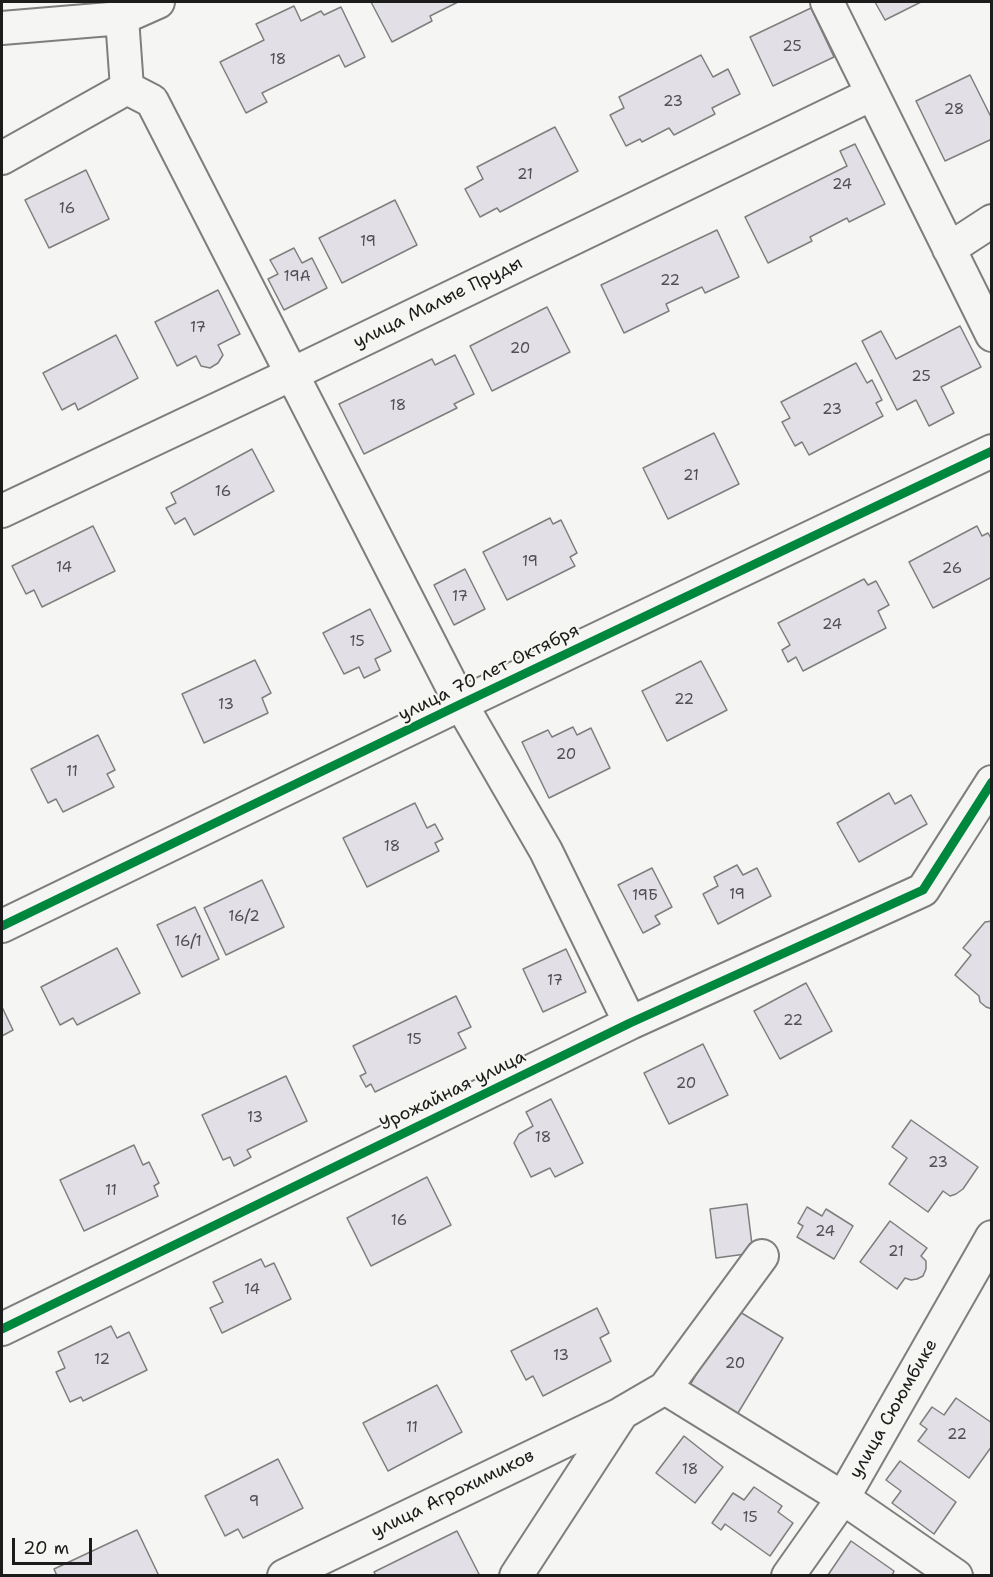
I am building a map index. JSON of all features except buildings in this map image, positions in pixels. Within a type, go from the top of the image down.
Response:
[{"type":"street","points":[[827,2],[992,335]]},
{"type":"street","points":[[2,28],[141,7],[127,88]]},
{"type":"street","points":[[2,158],[127,88]]},
{"type":"street","points":[[127,88],[152,101],[461,705],[546,851],[630,1023]]},
{"type":"street","name":"улица Малые Пруды","points":[[2,510],[292,374],[872,94]]},
{"type":"street","points":[[949,249],[992,220]]},
{"type":"street","name":"улица 70 лет Октября","points":[[2,926],[461,705],[987,459]]},
{"type":"street","name":"Урожайная улица","points":[[2,1329],[630,1023],[924,890],[992,782]]},
{"type":"street","name":"улица Сююмбике","points":[[788,1575],[843,1498],[992,1237]]},
{"type":"street","points":[[762,1256],[665,1388],[843,1498],[956,1575]]},
{"type":"street","name":"улица Агрохимиков","points":[[284,1575],[622,1413],[665,1388]]},
{"type":"street","points":[[516,1575],[622,1413]]},
{"type":"cycle path","points":[[2,926],[992,451]]},
{"type":"cycle path","points":[[2,1329],[630,1023],[923,890],[992,782]]}]
